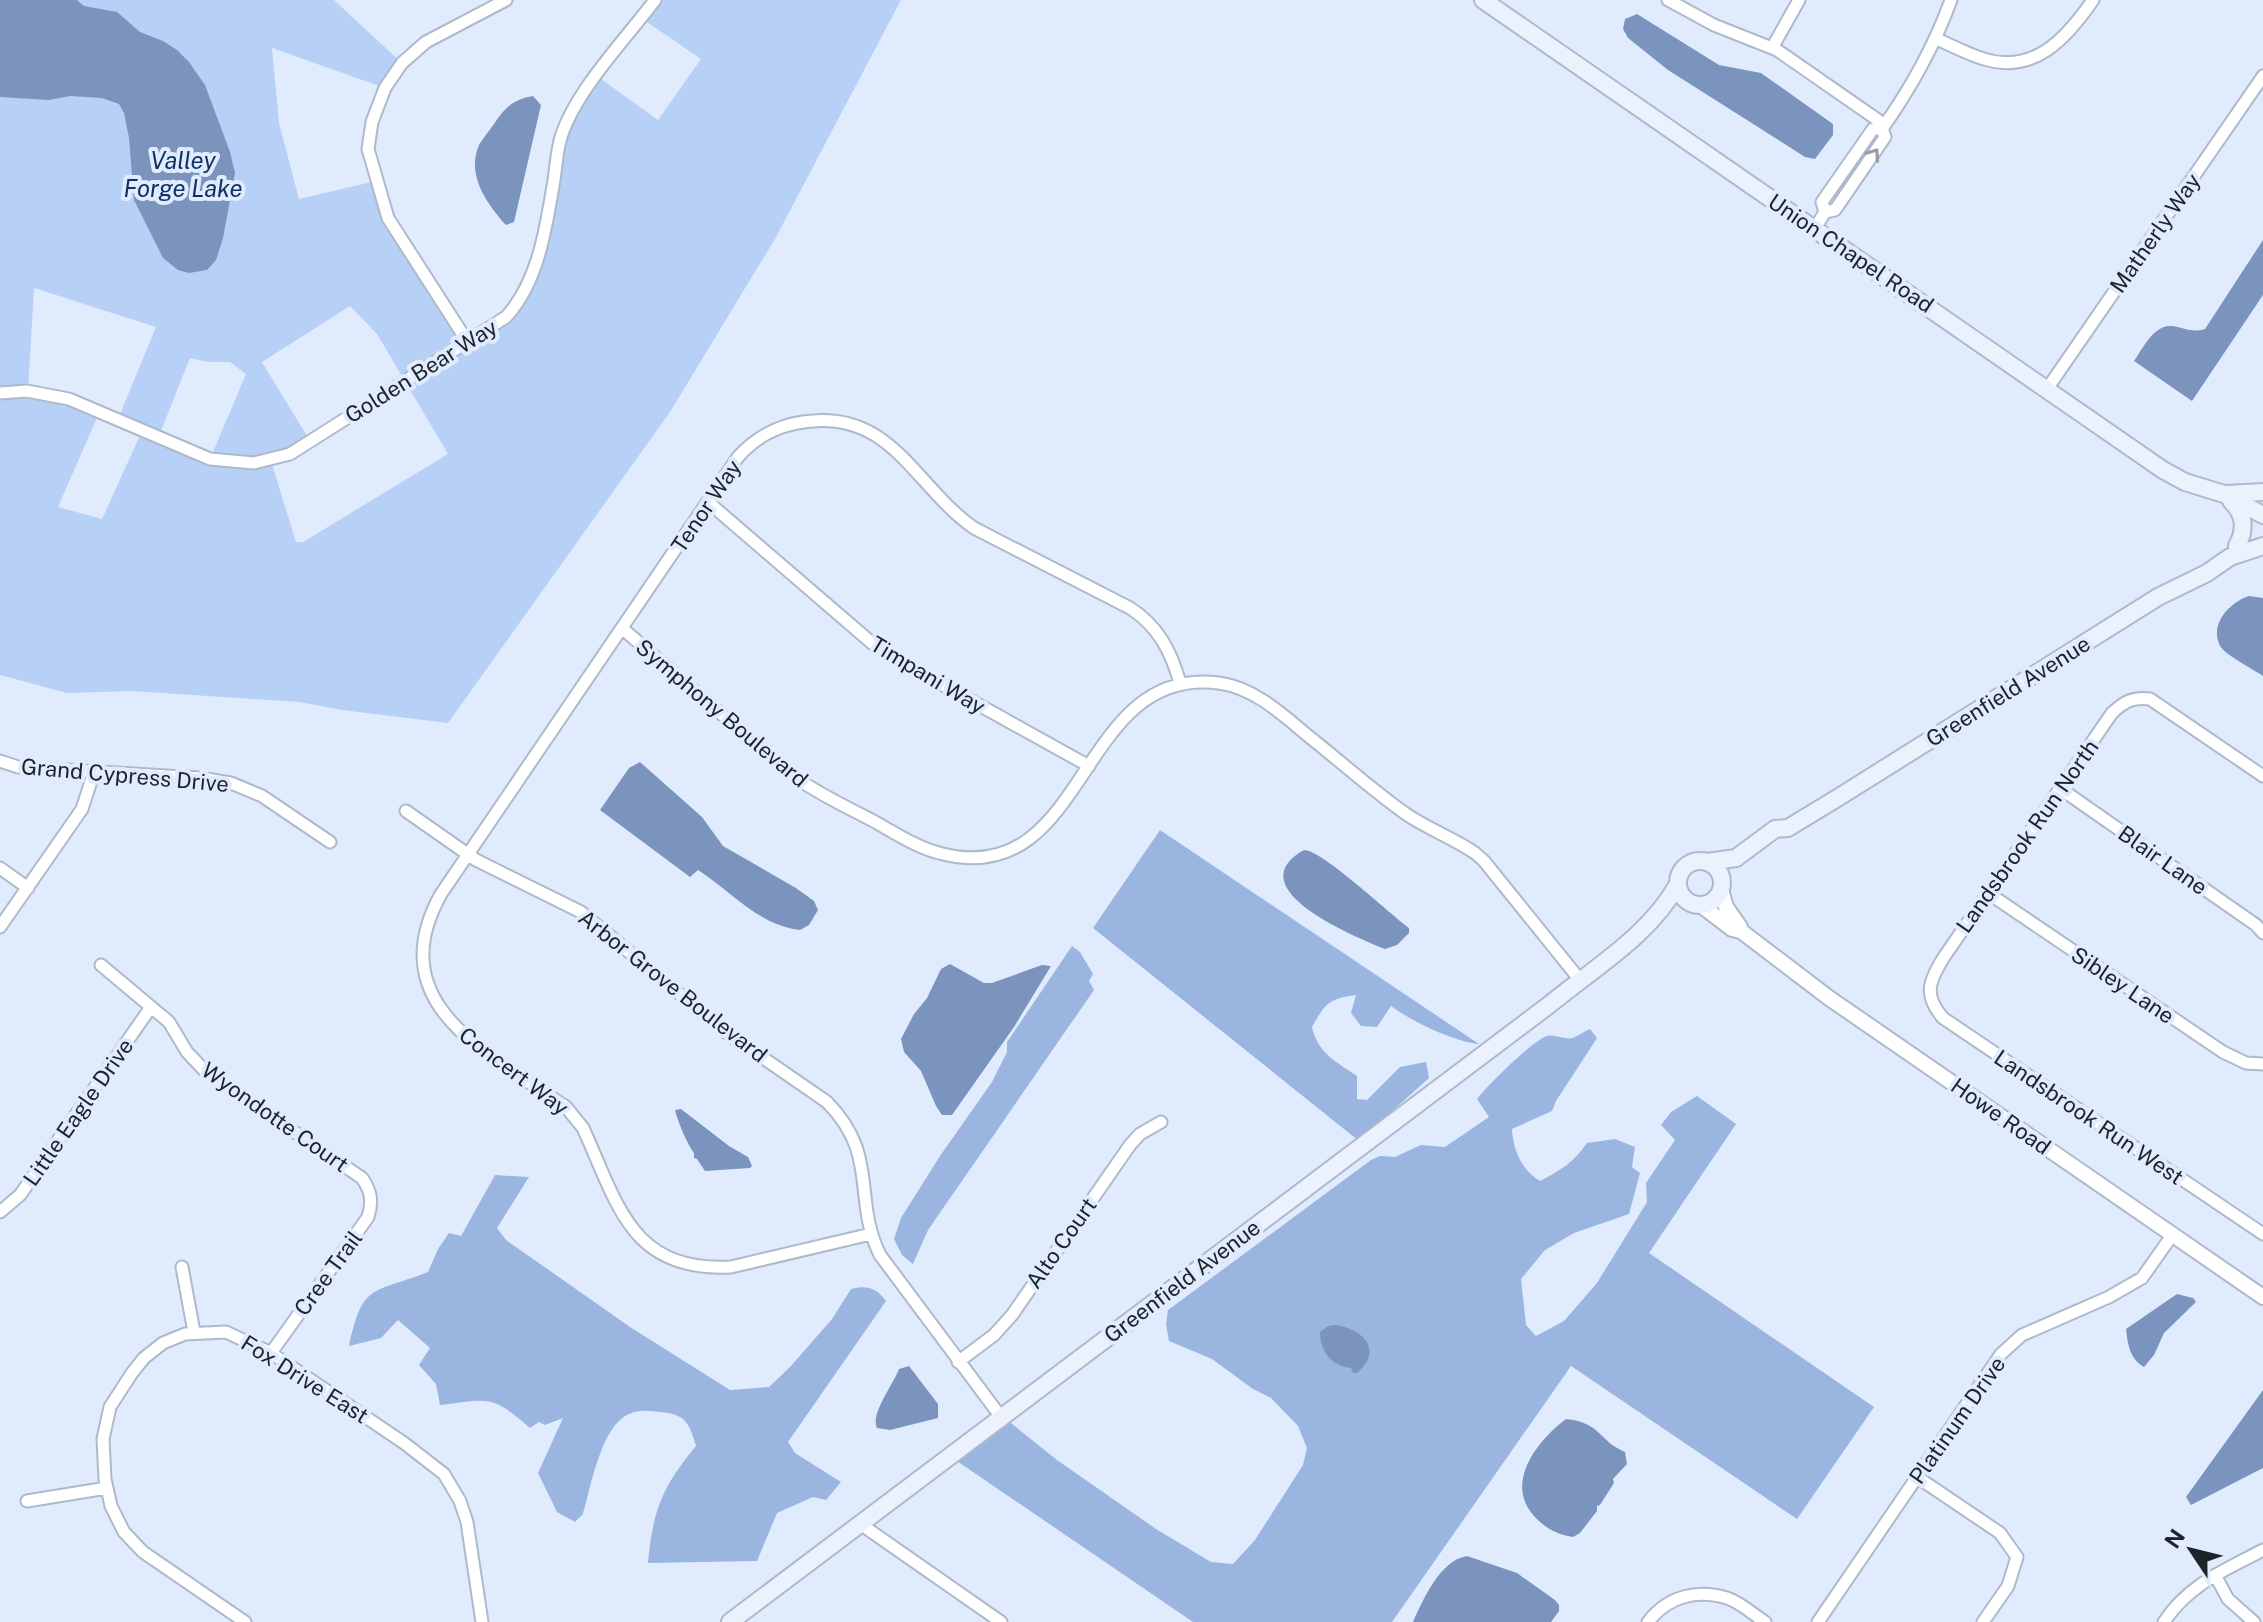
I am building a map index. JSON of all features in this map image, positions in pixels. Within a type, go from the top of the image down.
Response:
[{"type":"main road","name":"Union Chapel Road","points":[[1483,0],[2163,470],[2193,485],[2224,494],[2263,517]]},
{"type":"main road","name":"Union Chapel Road","points":[[2224,494],[2263,492]]},
{"type":"main road","points":[[2224,494],[2236,506],[2243,522],[2243,534],[2234,552]]},
{"type":"main road","name":"Greenfield Avenue","points":[[1722,886],[1746,861],[1782,837],[1788,828],[2158,597],[2207,573],[2234,552],[2263,517]]},
{"type":"main road","name":"Greenfield Avenue","points":[[2234,552],[2263,546]]},
{"type":"main road","name":"Greenfield Avenue","points":[[1707,862],[1730,860],[1775,829],[1788,828]]},
{"type":"main road","points":[[1707,862],[1719,872],[1722,886],[1715,899],[1698,905],[1682,897],[1679,877],[1687,866],[1707,862]]},
{"type":"main road","name":"Greenfield Avenue","points":[[730,1622],[1476,1062],[1633,940],[1666,905],[1678,884]]},
{"type":"main road","name":"Greenfield Avenue","points":[[1633,940],[1647,934],[1672,913],[1698,905]]},
{"type":"street","points":[[467,341],[388,218],[368,149],[372,122],[385,88],[402,63],[426,42],[506,0]]},
{"type":"street","name":"Golden Bear Way","points":[[0,393],[27,391],[69,399],[210,459],[254,463],[290,454],[506,317],[521,302],[535,268],[561,138],[579,98],[655,0]]},
{"type":"street","points":[[1668,0],[1714,25],[1792,58],[1883,127],[1885,137],[1835,210],[1825,212],[1815,228]]},
{"type":"street","points":[[1772,48],[1799,0]]},
{"type":"street","points":[[1883,127],[1910,89],[1951,0]]},
{"type":"street","points":[[1935,38],[1982,58],[2014,62],[2044,52],[2057,43],[2074,28],[2093,0]]},
{"type":"street","name":"Matherly Way","points":[[2047,389],[2259,90],[2263,76]]},
{"type":"street","name":"Tenor Way","points":[[467,855],[738,457],[759,437],[793,424],[814,420],[852,424],[891,445],[959,517],[974,528],[1146,619],[1170,653],[1180,683]]},
{"type":"street","name":"Timpani Way","points":[[708,502],[880,650],[1089,766]]},
{"type":"street","name":"Symphony Boulevard","points":[[623,629],[798,778],[898,835],[943,855],[983,856],[1010,850],[1023,843],[1054,816],[1113,730],[1132,709],[1154,694],[1180,683],[1224,684],[1259,697],[1407,814],[1475,853],[1580,980]]},
{"type":"street","name":"Landsbrook Run North","points":[[1930,988],[1944,957],[2112,713],[2125,701],[2150,699],[2263,776]]},
{"type":"street","name":"Grand Cypress Drive","points":[[0,761],[18,767],[200,778],[231,783],[262,796],[330,842]]},
{"type":"street","points":[[0,927],[82,809],[94,772]]},
{"type":"street","name":"Blair Lane","points":[[2061,789],[2256,925],[2263,933]]},
{"type":"street","name":"Arbor Grove Boulevard","points":[[406,811],[467,855],[581,912],[724,1031],[827,1102],[850,1130],[858,1146],[871,1234],[887,1268],[1001,1417]]},
{"type":"street","name":"Concert Way","points":[[467,855],[441,894],[426,929],[424,968],[433,998],[463,1035],[566,1107],[576,1118],[621,1214],[643,1241],[675,1260],[712,1268],[731,1267],[871,1234]]},
{"type":"street","points":[[0,868],[28,888]]},
{"type":"street","name":"Howe Road","points":[[1722,886],[1726,907],[1741,931],[1829,998],[2263,1297]]},
{"type":"street","name":"Sibley Lane","points":[[1988,893],[2223,1052],[2246,1063],[2263,1064]]},
{"type":"street","name":"Howe Road","points":[[1698,905],[1732,929],[1741,931]]},
{"type":"street","name":"Wyondotte Court","points":[[101,965],[169,1022],[187,1052],[205,1071],[362,1178],[369,1188]]},
{"type":"street","name":"Landsbrook Run West","points":[[1930,988],[1934,1008],[1943,1018],[2263,1234]]},
{"type":"street","name":"Little Eagle Drive","points":[[0,1212],[20,1195],[151,1007]]},
{"type":"street","name":"Alto Court","points":[[958,1362],[1002,1326],[1130,1145],[1140,1134],[1161,1122]]},
{"type":"street","name":"Cree Trail","points":[[271,1353],[368,1217],[369,1188]]},
{"type":"street","name":"Platinum Drive","points":[[1818,1622],[2001,1354],[2022,1335],[2109,1297],[2142,1278],[2173,1234]]},
{"type":"street","points":[[182,1267],[194,1332]]},
{"type":"street","name":"Fox Drive East","points":[[245,1622],[132,1542],[117,1519],[107,1488],[103,1439],[114,1401],[132,1373],[154,1350],[175,1337],[194,1332],[226,1332],[271,1353],[427,1459],[444,1474],[460,1501],[467,1522],[482,1622]]},
{"type":"street","points":[[1917,1477],[2000,1533],[2017,1557],[2008,1586],[1983,1622]]},
{"type":"street","points":[[27,1501],[107,1488]]},
{"type":"street","points":[[859,1523],[1001,1622]]},
{"type":"street","points":[[2164,1622],[2191,1590],[2263,1550]]},
{"type":"street","points":[[2215,1575],[2228,1599],[2254,1622]]},
{"type":"street","points":[[1648,1622],[1679,1596],[1699,1595],[1730,1598],[1765,1622]]},
{"type":"shaded area","points":[[0,0],[334,0],[402,63],[385,88],[272,48],[279,123],[299,199],[376,181],[379,192],[467,341],[506,317],[535,268],[561,138],[597,76],[658,120],[701,59],[641,18],[655,0],[901,0],[775,239],[670,412],[448,723],[299,702],[132,691],[67,693],[0,675]],"holes":[[[34,288],[156,327],[118,419],[142,431],[102,519],[58,507],[100,411],[28,391]],[[350,306],[377,334],[448,454],[303,542],[296,542],[271,461],[310,441],[262,362]],[[190,358],[230,362],[246,374],[210,459],[159,436]]]},
{"type":"shaded area","points":[[1160,830],[1479,1044],[1433,1030],[1391,1006],[1377,1027],[1361,1026],[1351,1013],[1356,995],[1339,998],[1329,1004],[1312,1027],[1324,1051],[1357,1076],[1357,1099],[1367,1100],[1400,1067],[1426,1062],[1429,1078],[1359,1141],[1093,928]]},
{"type":"shaded area","points":[[1072,946],[1080,952],[1093,974],[1089,981],[1094,990],[928,1230],[913,1264],[902,1255],[894,1239],[901,1218],[992,1082],[1007,1052],[1007,1042]]},
{"type":"shaded area","points":[[1590,1029],[1597,1038],[1552,1111],[1512,1129],[1516,1151],[1523,1165],[1540,1181],[1566,1165],[1587,1143],[1615,1139],[1635,1147],[1632,1167],[1640,1173],[1629,1214],[1574,1233],[1545,1250],[1521,1279],[1526,1325],[1536,1336],[1564,1321],[1597,1283],[1647,1202],[1646,1183],[1675,1140],[1661,1125],[1671,1112],[1697,1096],[1736,1124],[1649,1253],[1874,1407],[1797,1519],[1571,1366],[1392,1622],[1193,1622],[954,1459],[1007,1420],[1057,1460],[1156,1529],[1211,1562],[1233,1564],[1255,1540],[1303,1465],[1307,1448],[1298,1426],[1271,1398],[1253,1389],[1212,1359],[1169,1341],[1166,1324],[1168,1310],[1371,1160],[1380,1156],[1395,1157],[1421,1145],[1445,1147],[1489,1117],[1477,1099],[1510,1064],[1540,1040],[1547,1036],[1573,1038]]},
{"type":"shaded area","points":[[495,1175],[529,1177],[497,1228],[506,1240],[630,1327],[730,1390],[769,1387],[832,1319],[851,1289],[870,1288],[886,1301],[788,1442],[795,1453],[841,1482],[826,1500],[813,1497],[777,1513],[757,1561],[648,1563],[661,1500],[696,1446],[685,1421],[676,1415],[641,1411],[619,1421],[604,1444],[583,1514],[575,1522],[557,1512],[538,1473],[563,1418],[545,1425],[539,1422],[530,1428],[498,1404],[470,1401],[440,1405],[436,1384],[419,1365],[430,1348],[398,1320],[381,1338],[349,1346],[365,1300],[382,1288],[428,1272],[449,1233],[461,1236]]},
{"type":"water","name":"Valley Forge Lake","points":[[0,0],[77,0],[84,6],[117,12],[140,32],[163,41],[189,62],[205,85],[235,173],[223,238],[216,260],[207,270],[189,273],[178,270],[163,258],[134,200],[129,138],[119,104],[102,98],[70,96],[49,100],[0,97]]},
{"type":"water","points":[[1637,14],[1719,65],[1761,73],[1833,124],[1833,135],[1815,159],[1805,157],[1668,70],[1628,38],[1623,29],[1625,19]]},
{"type":"water","points":[[533,96],[541,105],[514,222],[506,225],[480,188],[476,156],[479,145],[506,109],[520,99]]},
{"type":"water","points":[[2263,240],[2263,295],[2192,401],[2134,361],[2150,338],[2166,326],[2205,329]]},
{"type":"water","points":[[2249,596],[2263,598],[2263,676],[2227,654],[2217,638],[2223,615],[2235,603]]},
{"type":"water","points":[[640,762],[702,817],[723,846],[814,901],[818,910],[809,925],[800,930],[785,927],[758,914],[698,870],[690,877],[600,810],[629,768]]},
{"type":"water","points":[[1304,850],[1340,871],[1409,928],[1409,933],[1397,945],[1385,949],[1350,934],[1308,909],[1292,895],[1284,880],[1287,865]]},
{"type":"water","points":[[950,964],[984,983],[1042,965],[1051,966],[1014,1027],[952,1115],[942,1115],[921,1071],[904,1052],[901,1039],[941,969]]},
{"type":"water","points":[[681,1109],[748,1157],[752,1166],[705,1171],[694,1158],[681,1127],[675,1110]]},
{"type":"water","points":[[2177,1294],[2193,1298],[2196,1302],[2164,1333],[2154,1355],[2144,1367],[2132,1355],[2126,1329]]},
{"type":"water","points":[[1335,1325],[1354,1331],[1367,1342],[1369,1356],[1357,1373],[1333,1361],[1325,1352],[1320,1332]]},
{"type":"water","points":[[909,1366],[938,1404],[938,1418],[890,1430],[877,1428],[877,1415],[883,1399],[899,1369]]},
{"type":"water","points":[[2263,1390],[2263,1468],[2191,1505],[2186,1497]]},
{"type":"water","points":[[1566,1419],[1593,1428],[1625,1452],[1627,1464],[1613,1479],[1614,1483],[1597,1506],[1597,1511],[1580,1533],[1573,1537],[1556,1532],[1538,1520],[1526,1503],[1522,1490],[1523,1477],[1535,1451]]},
{"type":"water","points":[[1467,1556],[1517,1573],[1555,1600],[1559,1611],[1551,1622],[1413,1622],[1441,1573],[1457,1559]]}]
